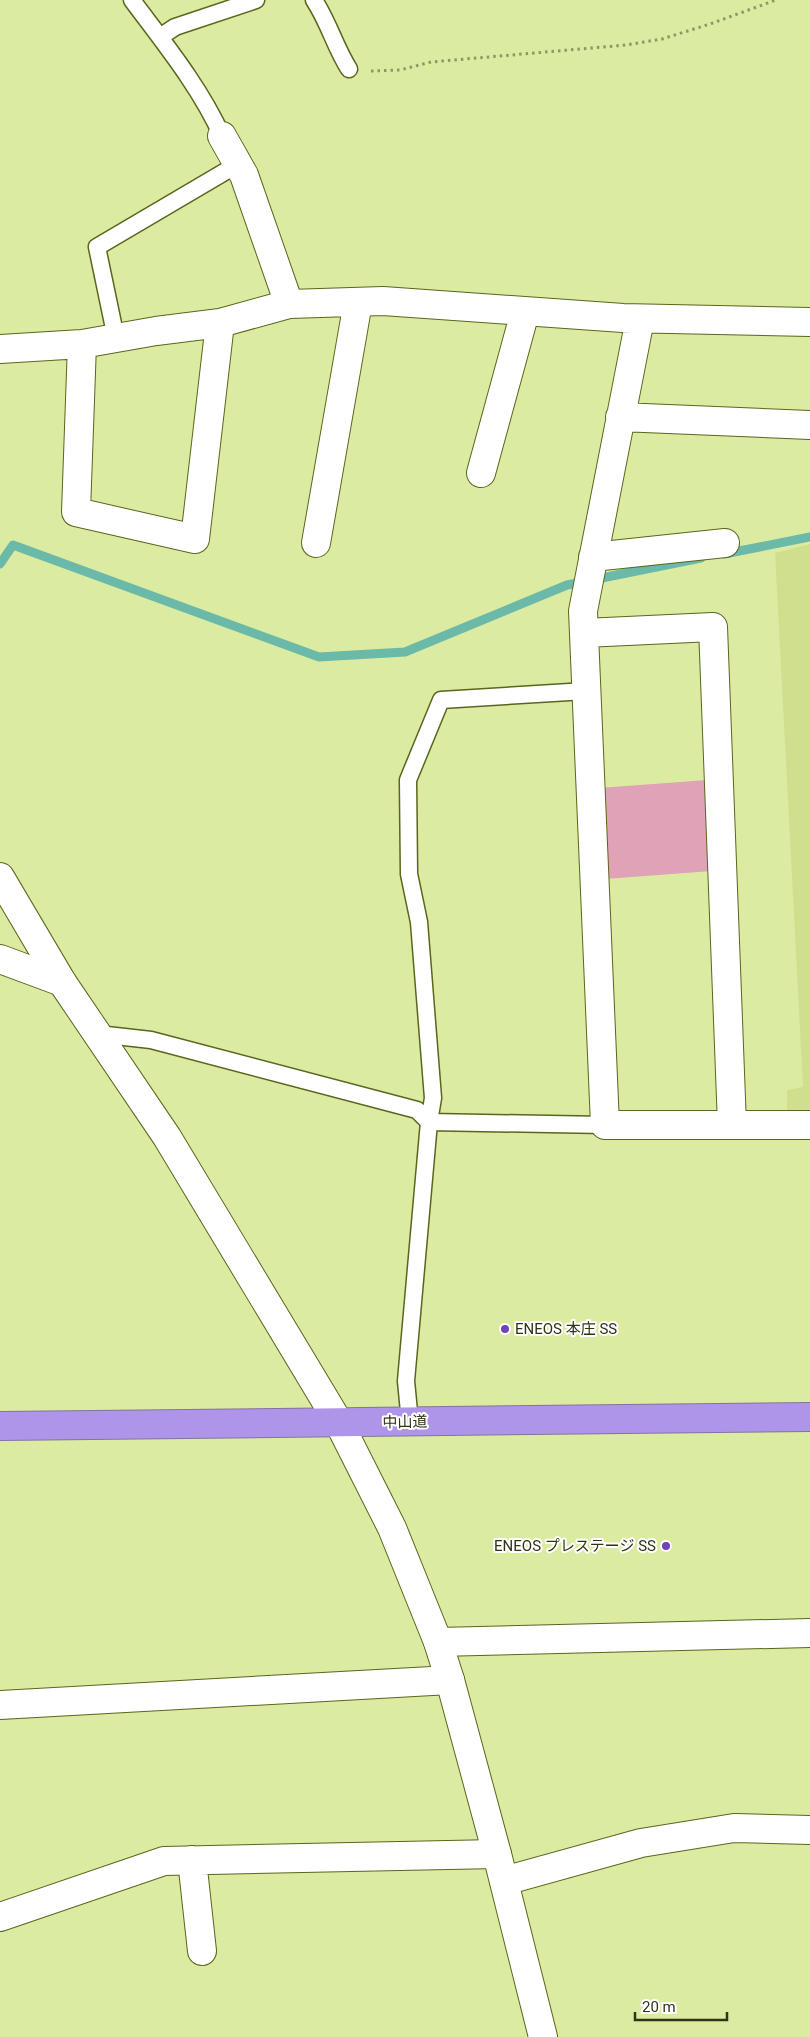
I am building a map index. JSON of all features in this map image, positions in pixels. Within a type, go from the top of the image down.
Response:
[{"type":"highway","name":"中山道","points":[[0,1426],[810,1417]]},
{"type":"street","points":[[222,136],[244,175],[289,304]]},
{"type":"street","points":[[0,349],[82,344],[156,331],[220,323],[289,304],[383,301],[640,319],[810,322]]},
{"type":"street","points":[[316,543],[358,302]]},
{"type":"street","points":[[481,473],[525,312]]},
{"type":"street","points":[[640,319],[583,611],[605,1126],[810,1125]]},
{"type":"street","points":[[82,344],[76,512],[195,539],[220,323]]},
{"type":"street","points":[[620,417],[810,425]]},
{"type":"street","points":[[590,575],[725,543]]},
{"type":"street","points":[[584,633],[713,627],[732,1125]]},
{"type":"street","points":[[0,878],[62,982],[167,1137],[339,1423],[392,1528],[438,1642],[450,1680],[497,1854],[543,2037]]},
{"type":"street","points":[[0,959],[62,982]]},
{"type":"street","points":[[438,1642],[810,1633]]},
{"type":"street","points":[[0,1705],[450,1680]]},
{"type":"street","points":[[504,1881],[641,1843],[734,1828],[810,1830]]},
{"type":"street","points":[[0,1918],[164,1861],[497,1854]]},
{"type":"street","points":[[192,1860],[202,1951]]},
{"type":"lane","points":[[132,0],[160,36],[214,116],[222,136]]},
{"type":"lane","points":[[160,36],[175,27],[256,0]]},
{"type":"lane","points":[[314,0],[326,18],[343,60],[349,69]]},
{"type":"lane","points":[[116,338],[97,247],[238,164]]},
{"type":"lane","points":[[410,1422],[406,1381],[429,1122],[433,1098],[419,922],[410,874],[408,780],[441,700],[586,691]]},
{"type":"lane","points":[[98,1034],[151,1040],[417,1110],[429,1122],[605,1126]]},
{"type":"path","points":[[349,69],[361,71],[400,70],[432,62],[626,45],[662,39],[776,0]]},
{"type":"shaded area","points":[[810,544],[810,1111],[787,1111],[787,1090],[803,1087],[775,553]]},
{"type":"shaded area","points":[[707,780],[712,871],[605,879],[599,788]]},
{"type":"waterway","points":[[724,554],[810,537]]},
{"type":"waterway","points":[[0,564],[13,545],[319,657],[405,652],[567,585],[701,558]]},
{"type":"place","name":"ENEOS 本庄 SS","points":[[505,1329]]},
{"type":"place","name":"ENEOS プレステージ SS","points":[[666,1546]]}]
